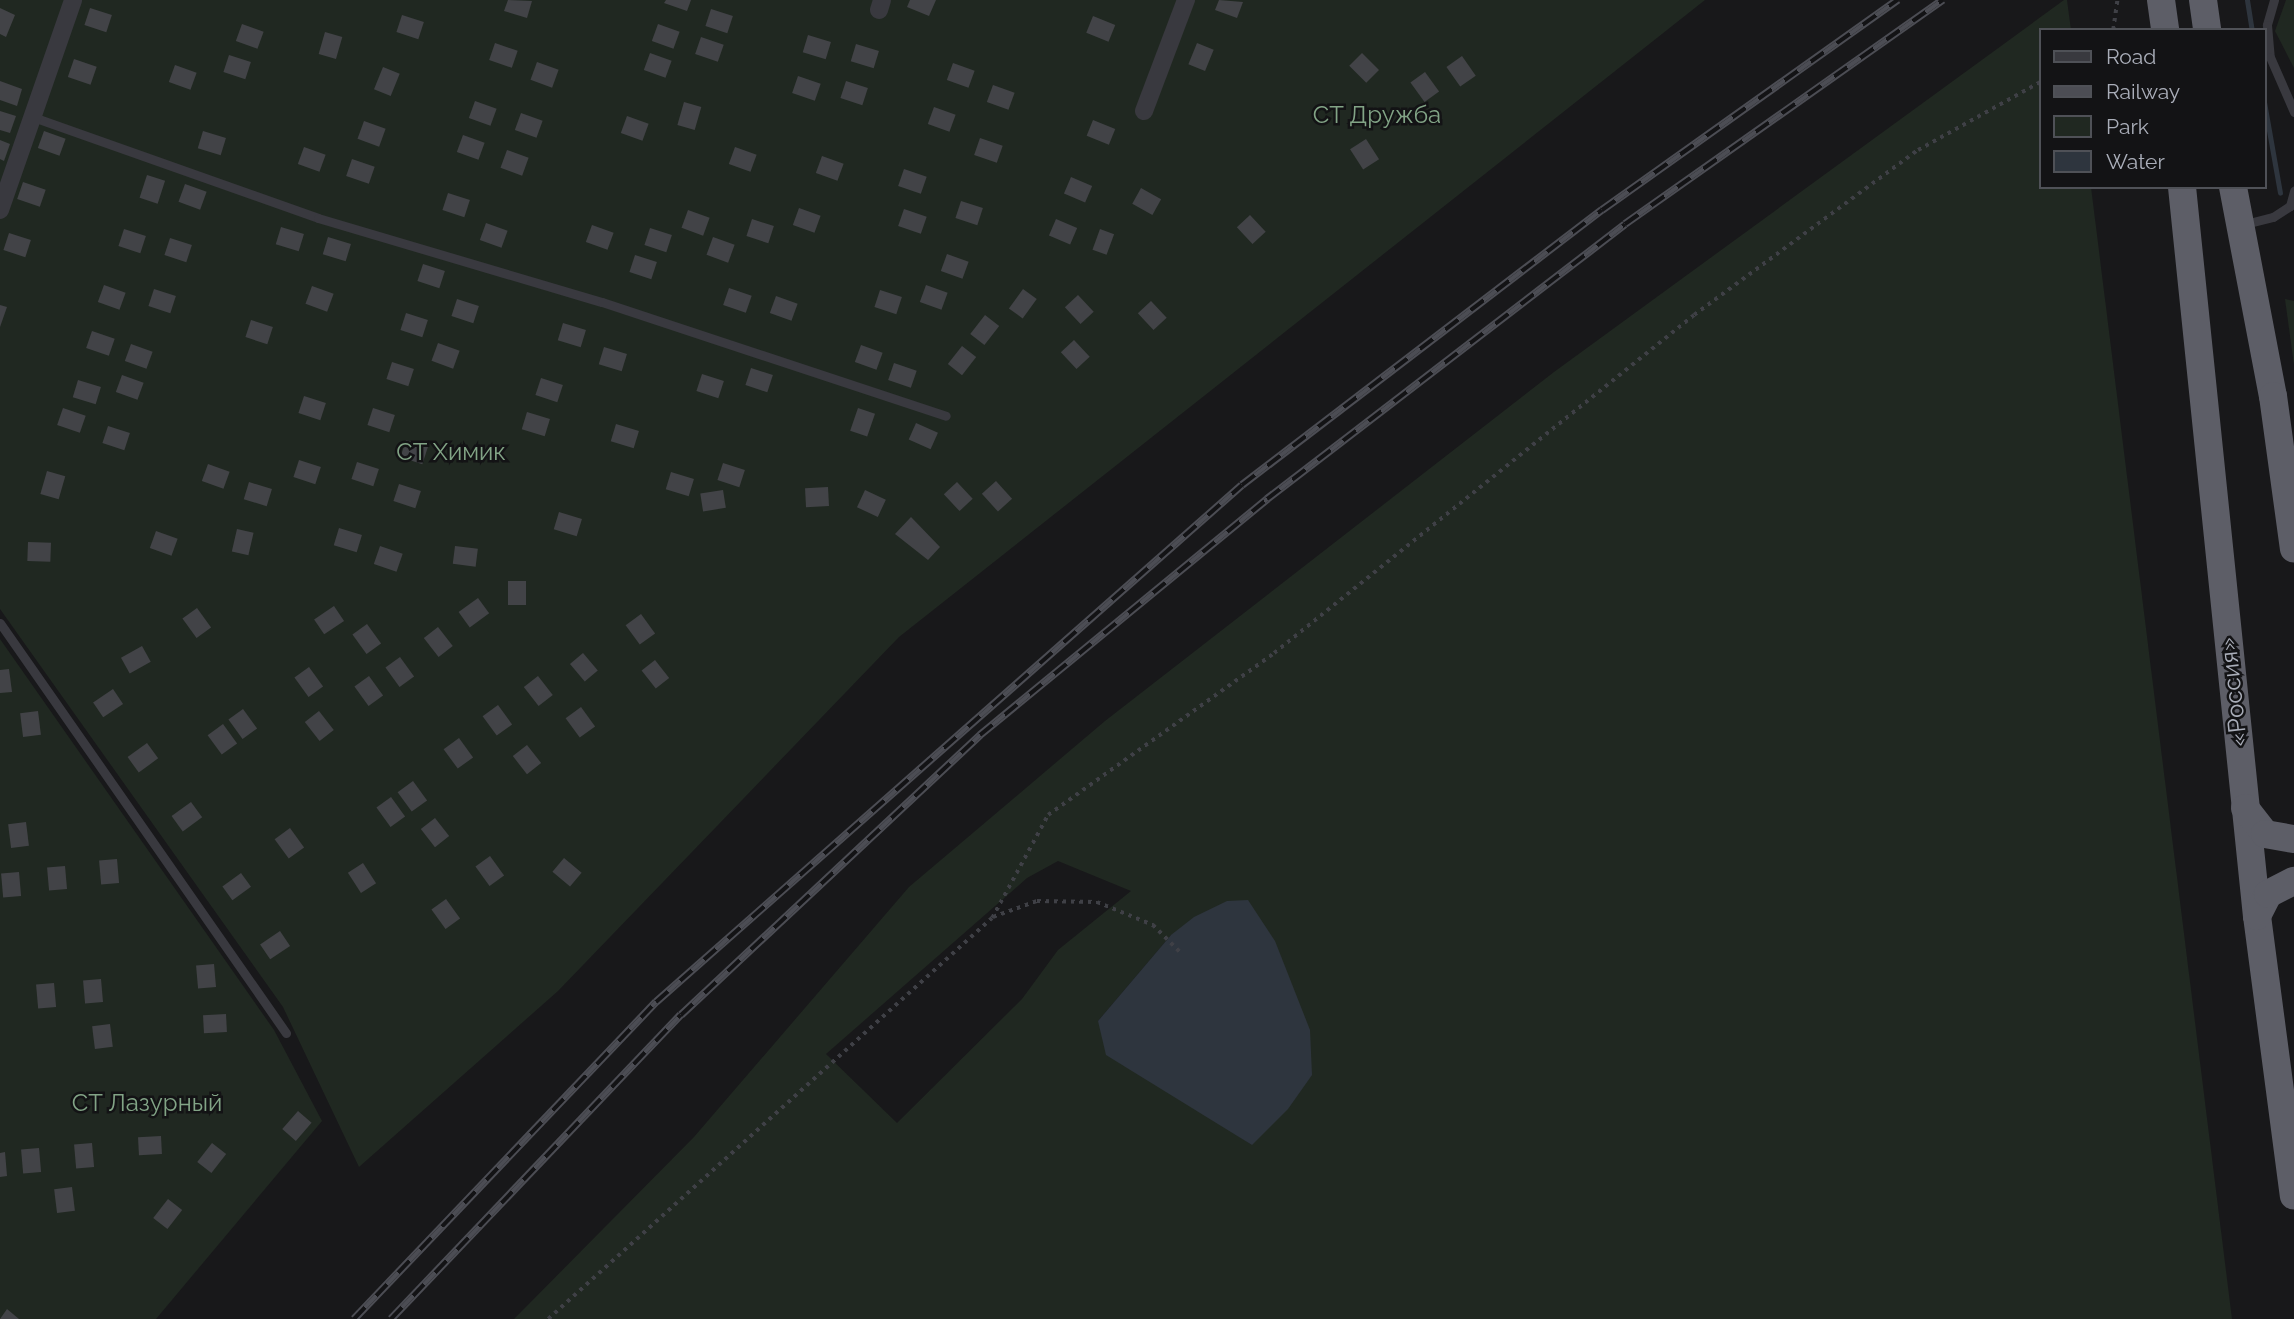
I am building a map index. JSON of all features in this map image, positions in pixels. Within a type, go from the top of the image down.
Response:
[{"type":"highway","points":[[2161,0],[2165,28]]},
{"type":"highway","points":[[2203,0],[2207,28]]},
{"type":"highway","name":"«Россия»","points":[[2182,189],[2245,808],[2294,1196]]},
{"type":"highway","points":[[2233,189],[2273,396],[2294,549]]},
{"type":"highway","points":[[2245,808],[2265,834],[2294,839]]},
{"type":"highway","points":[[2257,916],[2268,894],[2294,881]]},
{"type":"street","points":[[0,210],[74,0]]},
{"type":"street","points":[[1144,111],[1186,0]]},
{"type":"lane","points":[[2274,0],[2267,25],[2270,57],[2294,112]]},
{"type":"lane","points":[[33,117],[318,218],[601,302],[946,416]]},
{"type":"lane","points":[[2241,225],[2273,217],[2290,206],[2294,191]]},
{"type":"lane","points":[[0,623],[286,1033]]},
{"type":"path","points":[[2113,28],[2118,0]]},
{"type":"path","points":[[548,1319],[992,918],[1048,815],[1273,653],[1739,282],[1918,150],[2038,83]]},
{"type":"path","points":[[992,918],[1037,901],[1097,902],[1153,925],[1182,954]]},
{"type":"green space","name":"СТ Химик","points":[[0,0],[1705,0],[899,637],[558,991],[359,1167],[283,1007],[0,609]]},
{"type":"green space","points":[[2067,0],[2071,28],[2038,28],[2038,189],[2091,189],[2232,1319],[514,1319],[694,1137],[909,887],[1105,721],[1554,372]],"holes":[[[1058,861],[1131,891],[1058,950],[1022,999],[897,1123],[826,1054],[1027,878]],[[1171,935],[1252,1145],[1194,1107],[1098,1021]]]},
{"type":"green space","points":[[2286,0],[2294,0],[2294,68],[2275,31]]},
{"type":"green space","points":[[2285,299],[2294,301],[2294,365]]},
{"type":"green space","name":"СТ Лазурный","points":[[0,639],[274,1030],[322,1121],[156,1319],[0,1319]]},
{"type":"water","points":[[1248,900],[1275,941],[1310,1030],[1312,1075],[1288,1109],[1252,1145],[1106,1055],[1098,1021],[1171,935],[1194,917],[1227,901]]},
{"type":"building","points":[[508,0],[532,1],[527,18],[504,11]]},
{"type":"building","points":[[666,0],[691,0],[687,11],[664,3]]},
{"type":"building","points":[[910,0],[936,0],[929,16],[907,7]]},
{"type":"building","points":[[1219,0],[1243,2],[1237,18],[1215,10]]},
{"type":"building","points":[[0,8],[15,15],[6,37],[0,34]]},
{"type":"building","points":[[90,8],[112,15],[106,32],[84,25]]},
{"type":"building","points":[[711,9],[733,16],[727,33],[705,26]]},
{"type":"building","points":[[402,15],[424,22],[418,39],[396,32]]},
{"type":"building","points":[[1093,16],[1115,25],[1109,42],[1086,33]]},
{"type":"building","points":[[242,24],[264,32],[257,49],[236,41]]},
{"type":"building","points":[[658,24],[680,32],[673,49],[652,41]]},
{"type":"building","points":[[325,32],[342,37],[336,59],[319,54]]},
{"type":"building","points":[[808,35],[831,42],[826,59],[803,52]]},
{"type":"building","points":[[701,37],[724,45],[718,62],[695,54]]},
{"type":"building","points":[[495,43],[518,51],[512,68],[489,60]]},
{"type":"building","points":[[1197,43],[1214,50],[1205,71],[1188,64]]},
{"type":"building","points":[[856,44],[879,51],[874,68],[851,61]]},
{"type":"building","points":[[650,53],[672,61],[665,78],[644,70]]},
{"type":"building","points":[[1362,53],[1379,70],[1366,83],[1349,66]]},
{"type":"building","points":[[229,55],[251,62],[245,79],[223,72]]},
{"type":"building","points":[[1462,56],[1476,76],[1460,87],[1446,67]]},
{"type":"building","points":[[74,59],[97,67],[91,85],[68,77]]},
{"type":"building","points":[[537,62],[559,70],[552,88],[531,80]]},
{"type":"building","points":[[953,63],[975,71],[968,88],[947,80]]},
{"type":"building","points":[[175,65],[197,73],[190,90],[169,82]]},
{"type":"building","points":[[383,67],[400,74],[391,96],[374,89]]},
{"type":"building","points":[[1425,72],[1439,91],[1425,102],[1410,83]]},
{"type":"building","points":[[798,76],[821,84],[815,101],[792,93]]},
{"type":"building","points":[[0,81],[22,89],[17,106],[0,100]]},
{"type":"building","points":[[846,81],[868,88],[862,105],[840,98]]},
{"type":"building","points":[[993,85],[1015,93],[1008,110],[987,102]]},
{"type":"building","points":[[475,101],[497,109],[490,126],[469,118]]},
{"type":"building","points":[[684,102],[701,107],[695,130],[677,125]]},
{"type":"building","points":[[934,107],[956,115],[949,132],[928,124]]},
{"type":"building","points":[[0,111],[16,116],[10,133],[0,130]]},
{"type":"building","points":[[521,113],[543,121],[536,138],[515,130]]},
{"type":"building","points":[[627,116],[649,124],[642,141],[621,133]]},
{"type":"building","points":[[1093,120],[1115,129],[1109,145],[1087,136]]},
{"type":"building","points":[[364,121],[386,129],[379,147],[358,139]]},
{"type":"building","points":[[44,131],[66,139],[59,156],[38,148]]},
{"type":"building","points":[[203,131],[226,138],[221,155],[198,148]]},
{"type":"building","points":[[463,135],[485,143],[478,160],[457,152]]},
{"type":"building","points":[[980,138],[1003,146],[997,163],[974,155]]},
{"type":"building","points":[[1366,139],[1379,159],[1363,169],[1350,149]]},
{"type":"building","points":[[0,140],[10,144],[4,161],[0,159]]},
{"type":"building","points":[[304,147],[326,155],[319,172],[298,164]]},
{"type":"building","points":[[735,147],[757,155],[750,172],[729,164]]},
{"type":"building","points":[[507,150],[529,158],[522,176],[501,168]]},
{"type":"building","points":[[822,156],[844,164],[837,181],[816,173]]},
{"type":"building","points":[[352,159],[375,167],[369,184],[346,176]]},
{"type":"building","points":[[904,169],[927,177],[921,194],[898,186]]},
{"type":"building","points":[[147,175],[165,181],[158,204],[140,198]]},
{"type":"building","points":[[1071,177],[1092,186],[1085,203],[1064,194]]},
{"type":"building","points":[[23,182],[46,190],[40,207],[17,199]]},
{"type":"building","points":[[185,184],[207,192],[200,210],[179,202]]},
{"type":"building","points":[[1141,188],[1161,199],[1152,215],[1132,204]]},
{"type":"building","points":[[448,193],[470,200],[464,217],[442,210]]},
{"type":"building","points":[[961,201],[983,208],[977,225],[955,218]]},
{"type":"building","points":[[799,208],[821,216],[814,233],[793,225]]},
{"type":"building","points":[[904,209],[927,217],[921,234],[898,226]]},
{"type":"building","points":[[688,210],[710,218],[703,236],[682,228]]},
{"type":"building","points":[[1250,215],[1266,232],[1253,244],[1237,227]]},
{"type":"building","points":[[752,219],[774,226],[768,243],[746,236]]},
{"type":"building","points":[[1056,219],[1077,228],[1070,245],[1049,236]]},
{"type":"building","points":[[486,223],[508,231],[501,248],[480,240]]},
{"type":"building","points":[[592,225],[614,233],[607,250],[586,242]]},
{"type":"building","points":[[281,227],[304,234],[299,251],[276,244]]},
{"type":"building","points":[[650,228],[672,235],[666,252],[644,245]]},
{"type":"building","points":[[124,229],[146,236],[140,253],[118,246]]},
{"type":"building","points":[[1100,229],[1114,234],[1107,255],[1092,250]]},
{"type":"building","points":[[9,233],[31,240],[25,257],[3,250]]},
{"type":"building","points":[[328,237],[351,244],[346,261],[323,254]]},
{"type":"building","points":[[713,237],[735,245],[728,263],[707,255]]},
{"type":"building","points":[[170,238],[192,245],[186,262],[164,255]]},
{"type":"building","points":[[947,254],[969,262],[962,279],[941,271]]},
{"type":"building","points":[[635,255],[657,262],[651,279],[629,272]]},
{"type":"building","points":[[423,264],[445,271],[439,288],[417,281]]},
{"type":"building","points":[[104,285],[126,293],[119,310],[98,302]]},
{"type":"building","points":[[926,285],[948,293],[941,310],[920,302]]},
{"type":"building","points":[[312,286],[334,294],[327,312],[306,304]]},
{"type":"building","points":[[729,288],[752,296],[746,313],[723,305]]},
{"type":"building","points":[[154,289],[176,296],[170,313],[148,306]]},
{"type":"building","points":[[1023,289],[1037,299],[1023,318],[1009,308]]},
{"type":"building","points":[[880,290],[902,297],[896,314],[874,307]]},
{"type":"building","points":[[1078,295],[1094,312],[1081,324],[1065,307]]},
{"type":"building","points":[[776,296],[798,304],[791,321],[770,313]]},
{"type":"building","points":[[457,299],[479,306],[473,323],[451,316]]},
{"type":"building","points":[[1151,301],[1167,318],[1154,330],[1138,313]]},
{"type":"building","points":[[0,305],[7,307],[0,327]]},
{"type":"building","points":[[406,313],[428,320],[422,337],[400,330]]},
{"type":"building","points":[[985,315],[999,326],[984,345],[970,334]]},
{"type":"building","points":[[251,320],[273,327],[267,344],[245,337]]},
{"type":"building","points":[[563,323],[586,330],[581,347],[558,340]]},
{"type":"building","points":[[92,331],[115,339],[109,356],[86,348]]},
{"type":"building","points":[[1074,340],[1090,357],[1077,369],[1061,352]]},
{"type":"building","points":[[438,343],[460,351],[453,369],[432,361]]},
{"type":"building","points":[[131,344],[153,352],[146,369],[125,361]]},
{"type":"building","points":[[861,345],[883,353],[876,370],[855,362]]},
{"type":"building","points":[[962,346],[976,357],[962,375],[948,364]]},
{"type":"building","points":[[604,347],[627,354],[622,371],[599,364]]},
{"type":"building","points":[[392,362],[414,369],[408,386],[386,379]]},
{"type":"building","points":[[894,363],[917,371],[911,388],[888,380]]},
{"type":"building","points":[[751,368],[773,375],[767,392],[745,385]]},
{"type":"building","points":[[702,374],[724,381],[718,398],[696,391]]},
{"type":"building","points":[[122,375],[144,383],[137,400],[116,392]]},
{"type":"building","points":[[541,378],[563,385],[557,402],[535,395]]},
{"type":"building","points":[[78,380],[101,387],[96,404],[73,397]]},
{"type":"building","points":[[304,396],[326,403],[320,420],[298,413]]},
{"type":"building","points":[[63,408],[86,416],[80,433],[57,425]]},
{"type":"building","points":[[373,408],[395,415],[389,432],[367,425]]},
{"type":"building","points":[[858,408],[875,414],[867,437],[850,431]]},
{"type":"building","points":[[527,412],[550,419],[545,436],[522,429]]},
{"type":"building","points":[[916,423],[938,433],[931,449],[909,439]]},
{"type":"building","points":[[616,424],[639,431],[634,448],[611,441]]},
{"type":"building","points":[[108,426],[130,433],[124,450],[102,443]]},
{"type":"building","points":[[406,440],[428,447],[422,464],[400,457]]},
{"type":"building","points":[[299,460],[321,467],[315,484],[293,477]]},
{"type":"building","points":[[357,462],[379,469],[373,486],[351,479]]},
{"type":"building","points":[[723,463],[745,470],[739,487],[717,480]]},
{"type":"building","points":[[208,464],[230,472],[223,489],[202,481]]},
{"type":"building","points":[[47,471],[65,476],[59,499],[40,494]]},
{"type":"building","points":[[671,472],[694,479],[689,496],[666,489]]},
{"type":"building","points":[[996,481],[1012,499],[998,512],[982,494]]},
{"type":"building","points":[[249,482],[272,489],[267,506],[244,499]]},
{"type":"building","points":[[957,482],[973,499],[960,511],[944,494]]},
{"type":"building","points":[[399,484],[421,491],[415,508],[393,501]]},
{"type":"building","points":[[828,487],[829,506],[806,507],[805,488]]},
{"type":"building","points":[[723,490],[726,508],[703,511],[700,494]]},
{"type":"building","points":[[865,490],[886,500],[878,517],[857,507]]},
{"type":"building","points":[[559,512],[582,519],[577,536],[554,529]]},
{"type":"building","points":[[911,517],[940,547],[928,560],[895,534]]},
{"type":"building","points":[[339,528],[362,535],[357,552],[334,545]]},
{"type":"building","points":[[237,529],[254,533],[248,555],[232,551]]},
{"type":"building","points":[[156,531],[178,539],[171,556],[150,548]]},
{"type":"building","points":[[28,542],[51,543],[50,562],[27,561]]},
{"type":"building","points":[[380,546],[403,554],[397,572],[374,564]]},
{"type":"building","points":[[455,546],[478,549],[476,567],[453,564]]},
{"type":"building","points":[[508,581],[526,581],[526,605],[508,605]]},
{"type":"building","points":[[478,598],[489,613],[470,627],[459,612]]},
{"type":"building","points":[[334,606],[344,621],[324,634],[314,619]]},
{"type":"building","points":[[197,608],[211,627],[197,638],[182,619]]},
{"type":"building","points":[[641,614],[655,633],[640,645],[626,625]]},
{"type":"building","points":[[367,624],[381,643],[367,654],[352,635]]},
{"type":"building","points":[[438,627],[453,646],[439,657],[424,638]]},
{"type":"building","points":[[142,646],[151,662],[130,673],[121,658]]},
{"type":"building","points":[[583,653],[598,671],[585,682],[570,664]]},
{"type":"building","points":[[400,657],[414,676],[400,687],[385,668]]},
{"type":"building","points":[[655,660],[669,678],[656,689],[642,670]]},
{"type":"building","points":[[309,667],[323,686],[309,697],[294,678]]},
{"type":"building","points":[[9,669],[12,692],[0,693],[0,670]]},
{"type":"building","points":[[369,676],[383,695],[369,706],[354,687]]},
{"type":"building","points":[[538,676],[553,695],[539,706],[524,687]]},
{"type":"building","points":[[113,689],[123,704],[103,717],[93,702]]},
{"type":"building","points":[[498,705],[512,724],[497,736],[483,716]]},
{"type":"building","points":[[581,707],[595,726],[580,738],[566,718]]},
{"type":"building","points":[[243,709],[257,728],[243,739],[228,720]]},
{"type":"building","points":[[38,711],[41,735],[23,737],[20,713]]},
{"type":"building","points":[[319,711],[334,730],[320,741],[305,722]]},
{"type":"building","points":[[223,724],[237,743],[222,755],[208,735]]},
{"type":"building","points":[[459,738],[473,757],[458,769],[444,749]]},
{"type":"building","points":[[147,743],[158,758],[139,772],[128,757]]},
{"type":"building","points":[[527,745],[541,763],[527,774],[513,756]]},
{"type":"building","points":[[413,781],[427,800],[412,812],[398,792]]},
{"type":"building","points":[[391,797],[405,816],[391,827],[376,808]]},
{"type":"building","points":[[191,802],[202,817],[183,831],[172,816]]},
{"type":"building","points":[[435,818],[449,836],[435,847],[421,829]]},
{"type":"building","points":[[26,822],[29,846],[11,848],[8,824]]},
{"type":"building","points":[[290,828],[304,847],[289,859],[275,839]]},
{"type":"building","points":[[490,856],[504,875],[490,886],[475,867]]},
{"type":"building","points":[[564,858],[582,873],[570,887],[552,872]]},
{"type":"building","points":[[117,859],[119,883],[101,884],[99,861]]},
{"type":"building","points":[[363,863],[376,883],[361,893],[348,873]]},
{"type":"building","points":[[65,866],[67,889],[49,890],[47,868]]},
{"type":"building","points":[[19,872],[21,896],[3,897],[1,874]]},
{"type":"building","points":[[241,873],[251,887],[232,900],[222,887]]},
{"type":"building","points":[[446,899],[460,918],[446,929],[431,910]]},
{"type":"building","points":[[280,931],[290,946],[270,959],[260,944]]},
{"type":"building","points":[[214,964],[216,987],[198,988],[196,966]]},
{"type":"building","points":[[101,979],[103,1002],[85,1003],[83,981]]},
{"type":"building","points":[[54,983],[56,1007],[38,1008],[36,985]]},
{"type":"building","points":[[226,1014],[227,1032],[204,1033],[203,1015]]},
{"type":"building","points":[[110,1024],[113,1047],[95,1049],[92,1026]]},
{"type":"building","points":[[298,1111],[312,1123],[296,1141],[282,1129]]},
{"type":"building","points":[[161,1136],[162,1154],[139,1155],[138,1137]]},
{"type":"building","points":[[92,1143],[94,1167],[76,1168],[74,1145]]},
{"type":"building","points":[[212,1143],[226,1154],[211,1173],[197,1162]]},
{"type":"building","points":[[39,1148],[41,1172],[23,1173],[21,1150]]},
{"type":"building","points":[[5,1152],[7,1176],[0,1177],[0,1153]]},
{"type":"building","points":[[72,1187],[75,1211],[57,1213],[54,1189]]},
{"type":"building","points":[[168,1199],[182,1210],[167,1229],[153,1218]]},
{"type":"building","points":[[7,1309],[19,1319],[0,1319]]},
{"type":"waterway","points":[[2247,0],[2252,28]]},
{"type":"waterway","points":[[2266,113],[2280,193]]},
{"type":"railway","points":[[354,1319],[656,1002],[1242,485],[1602,210],[1898,0]]},
{"type":"railway","points":[[391,1319],[681,1015],[980,735],[1267,499],[1625,224],[1943,0]]},
{"type":"park label","name":"СТ Дружба","points":[[1377,115]]}]
